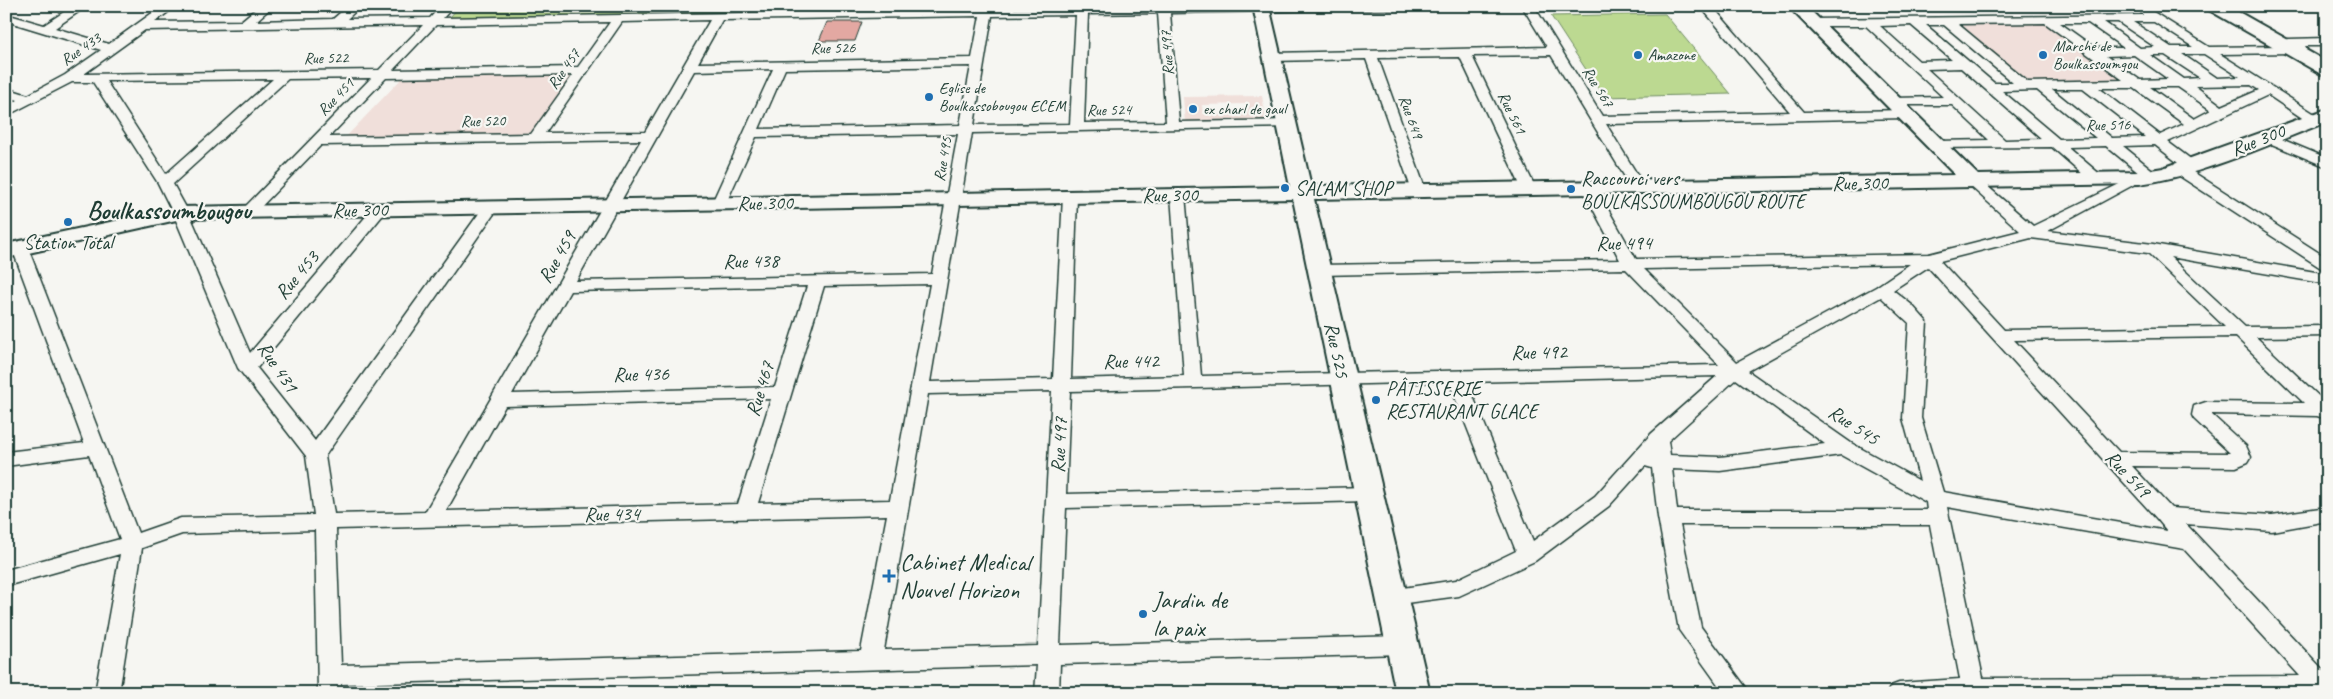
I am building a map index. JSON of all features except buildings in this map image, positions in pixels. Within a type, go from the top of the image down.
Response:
[{"type":"street","points":[[46,29],[81,6]]},
{"type":"street","name":"Rue 433","points":[[6,112],[70,78],[170,6]]},
{"type":"street","points":[[244,24],[266,6]]},
{"type":"street","points":[[336,23],[355,6]]},
{"type":"street","name":"Rue 451","points":[[248,212],[448,6]]},
{"type":"street","points":[[143,26],[718,17],[808,11],[987,9],[1082,11],[1393,6]]},
{"type":"street","name":"Rue 567","points":[[1528,6],[1638,187]]},
{"type":"street","points":[[1706,6],[1800,116]]},
{"type":"street","points":[[1796,6],[1973,181],[2030,233],[2153,249],[2327,279]]},
{"type":"street","points":[[2139,6],[2269,90],[2320,117]]},
{"type":"street","points":[[2215,6],[2291,46],[2327,62]]},
{"type":"street","points":[[2226,6],[2327,70]]},
{"type":"street","name":"Rue 525","points":[[1261,7],[1413,693]]},
{"type":"street","name":"Rue 495","points":[[871,660],[987,9]]},
{"type":"street","name":"Rue 497","points":[[1164,10],[1173,126]]},
{"type":"street","points":[[1077,128],[1082,11]]},
{"type":"street","points":[[6,17],[111,49]]},
{"type":"street","name":"Rue 459","points":[[432,518],[718,17]]},
{"type":"street","name":"Rue 457","points":[[535,138],[620,18]]},
{"type":"street","points":[[1813,23],[2157,18]]},
{"type":"street","points":[[2091,19],[2221,111]]},
{"type":"street","points":[[2122,19],[2214,82]]},
{"type":"street","points":[[2048,20],[2192,124]]},
{"type":"street","points":[[1947,21],[2024,86]]},
{"type":"street","points":[[1870,22],[2002,144]]},
{"type":"street","points":[[1915,22],[2097,179]]},
{"type":"street","points":[[2094,52],[2206,50],[2291,46],[2327,42]]},
{"type":"street","points":[[1272,57],[1555,51]]},
{"type":"street","name":"Rue 561","points":[[1464,53],[1530,189]]},
{"type":"street","name":"Rue 649","points":[[1370,55],[1419,191]]},
{"type":"street","name":"Rue 526","points":[[690,67],[978,62]]},
{"type":"street","points":[[1916,65],[1964,64]]},
{"type":"street","points":[[719,204],[781,65]]},
{"type":"street","name":"Rue 522","points":[[70,78],[582,70]]},
{"type":"street","points":[[165,183],[285,75]]},
{"type":"street","name":"Rue 431","points":[[97,78],[165,183],[181,213],[247,368],[316,455]]},
{"type":"street","points":[[1991,87],[2255,81]]},
{"type":"street","points":[[2086,85],[2159,142],[2186,168],[2327,265]]},
{"type":"street","points":[[1391,597],[1459,588],[1528,555],[1602,501],[1658,439],[1735,370],[1882,290],[1928,258],[2030,233],[2144,177],[2109,142],[2040,86]]},
{"type":"street","name":"Rue 516","points":[[1937,145],[2159,142],[2192,124],[2269,90]]},
{"type":"street","points":[[6,92],[29,100]]},
{"type":"street","points":[[1597,120],[1800,116],[1899,108],[1955,101]]},
{"type":"street","name":"Rue 300","points":[[13,250],[181,213],[2144,177],[2186,168],[2320,117]]},
{"type":"street","name":"Rue 524","points":[[751,133],[1287,124]]},
{"type":"street","name":"Rue 520","points":[[317,141],[650,136]]},
{"type":"street","points":[[2267,137],[2327,163]]},
{"type":"street","name":"Rue 545","points":[[1589,188],[1630,264],[1735,370],[1844,448],[1936,508],[2189,542]]},
{"type":"street","points":[[1178,195],[1193,382]]},
{"type":"street","name":"Rue 497","points":[[1047,693],[1070,197]]},
{"type":"street","points":[[490,208],[316,455],[325,521],[331,684],[871,660],[1402,645]]},
{"type":"street","name":"Rue 453","points":[[247,368],[379,210]]},
{"type":"street","points":[[2153,249],[2325,412]]},
{"type":"street","points":[[13,250],[96,448],[132,542],[107,693]]},
{"type":"street","name":"Rue 494","points":[[1319,270],[1928,258]]},
{"type":"street","name":"Rue 549","points":[[1928,258],[2189,542],[2326,687]]},
{"type":"street","name":"Rue 438","points":[[564,286],[939,279]]},
{"type":"street","name":"Rue 467","points":[[746,511],[817,281]]},
{"type":"street","points":[[1882,290],[1906,309],[1918,322],[1912,418],[1936,508],[1974,690]]},
{"type":"street","points":[[2000,335],[2327,331]]},
{"type":"street","name":"Rue 492","points":[[1343,379],[1735,370]]},
{"type":"street","points":[[1456,376],[1528,555]]},
{"type":"street","name":"Rue 442","points":[[920,388],[1343,379]]},
{"type":"street","name":"Rue 436","points":[[500,400],[783,392]]},
{"type":"street","points":[[2114,459],[2236,460],[2241,457],[2238,451],[2202,415],[2200,410],[2206,408],[2325,412]]},
{"type":"street","points":[[1658,439],[1668,517],[1690,630],[1738,693]]},
{"type":"street","points":[[6,459],[96,448]]},
{"type":"street","points":[[1640,461],[1720,464],[1844,448]]},
{"type":"street","points":[[1056,501],[1369,494]]},
{"type":"street","name":"Rue 434","points":[[6,578],[181,526],[898,507]]},
{"type":"street","points":[[1668,517],[1936,508]]},
{"type":"street","points":[[2165,515],[2272,523],[2327,514]]},
{"type":"street","points":[[1900,693],[1974,690],[2326,687]]},
{"type":"shaded area","name":"Marché de Boulkassoumgou","points":[[2050,22],[2140,87],[2030,89],[1950,23]]},
{"type":"shaded area","points":[[574,74],[529,136],[344,139],[403,77]]},
{"type":"shaded area","name":"ex charl de gaul","points":[[1262,96],[1267,122],[1185,123],[1183,97]],"holes":[[[1245,104],[1246,114],[1203,114],[1202,105]]]},
{"type":"green space","points":[[460,6],[801,6],[799,12],[449,18]]},
{"type":"green space","name":"Amazone","points":[[1665,14],[1731,94],[1604,97],[1551,16]]},
{"type":"place","name":"Amazone","points":[[1638,55]]},
{"type":"place","name":"Marché de Boulkassoumgou","points":[[2043,55]]},
{"type":"place","name":"Eglise de Boulkassobougou ECEM","points":[[929,97]]},
{"type":"place","name":"ex charl de gaul","points":[[1193,109]]},
{"type":"place","name":"SALAM SHOP","points":[[1285,188]]},
{"type":"place","name":"Raccourci vers BOULKASSOUMBOUGOU ROUTE","points":[[1571,189]]},
{"type":"place","name":"Station Total","points":[[68,222]]},
{"type":"place","name":"PÂTISSERIE RESTAURANT GLACE","points":[[1376,400]]},
{"type":"place","name":"Cabinet Medical Nouvel Horizon","points":[[889,576]]},
{"type":"place","name":"Jardin de la paix","points":[[1143,614]]},
{"type":"district","name":"Boulkassoumbougou","points":[[169,211]]}]
